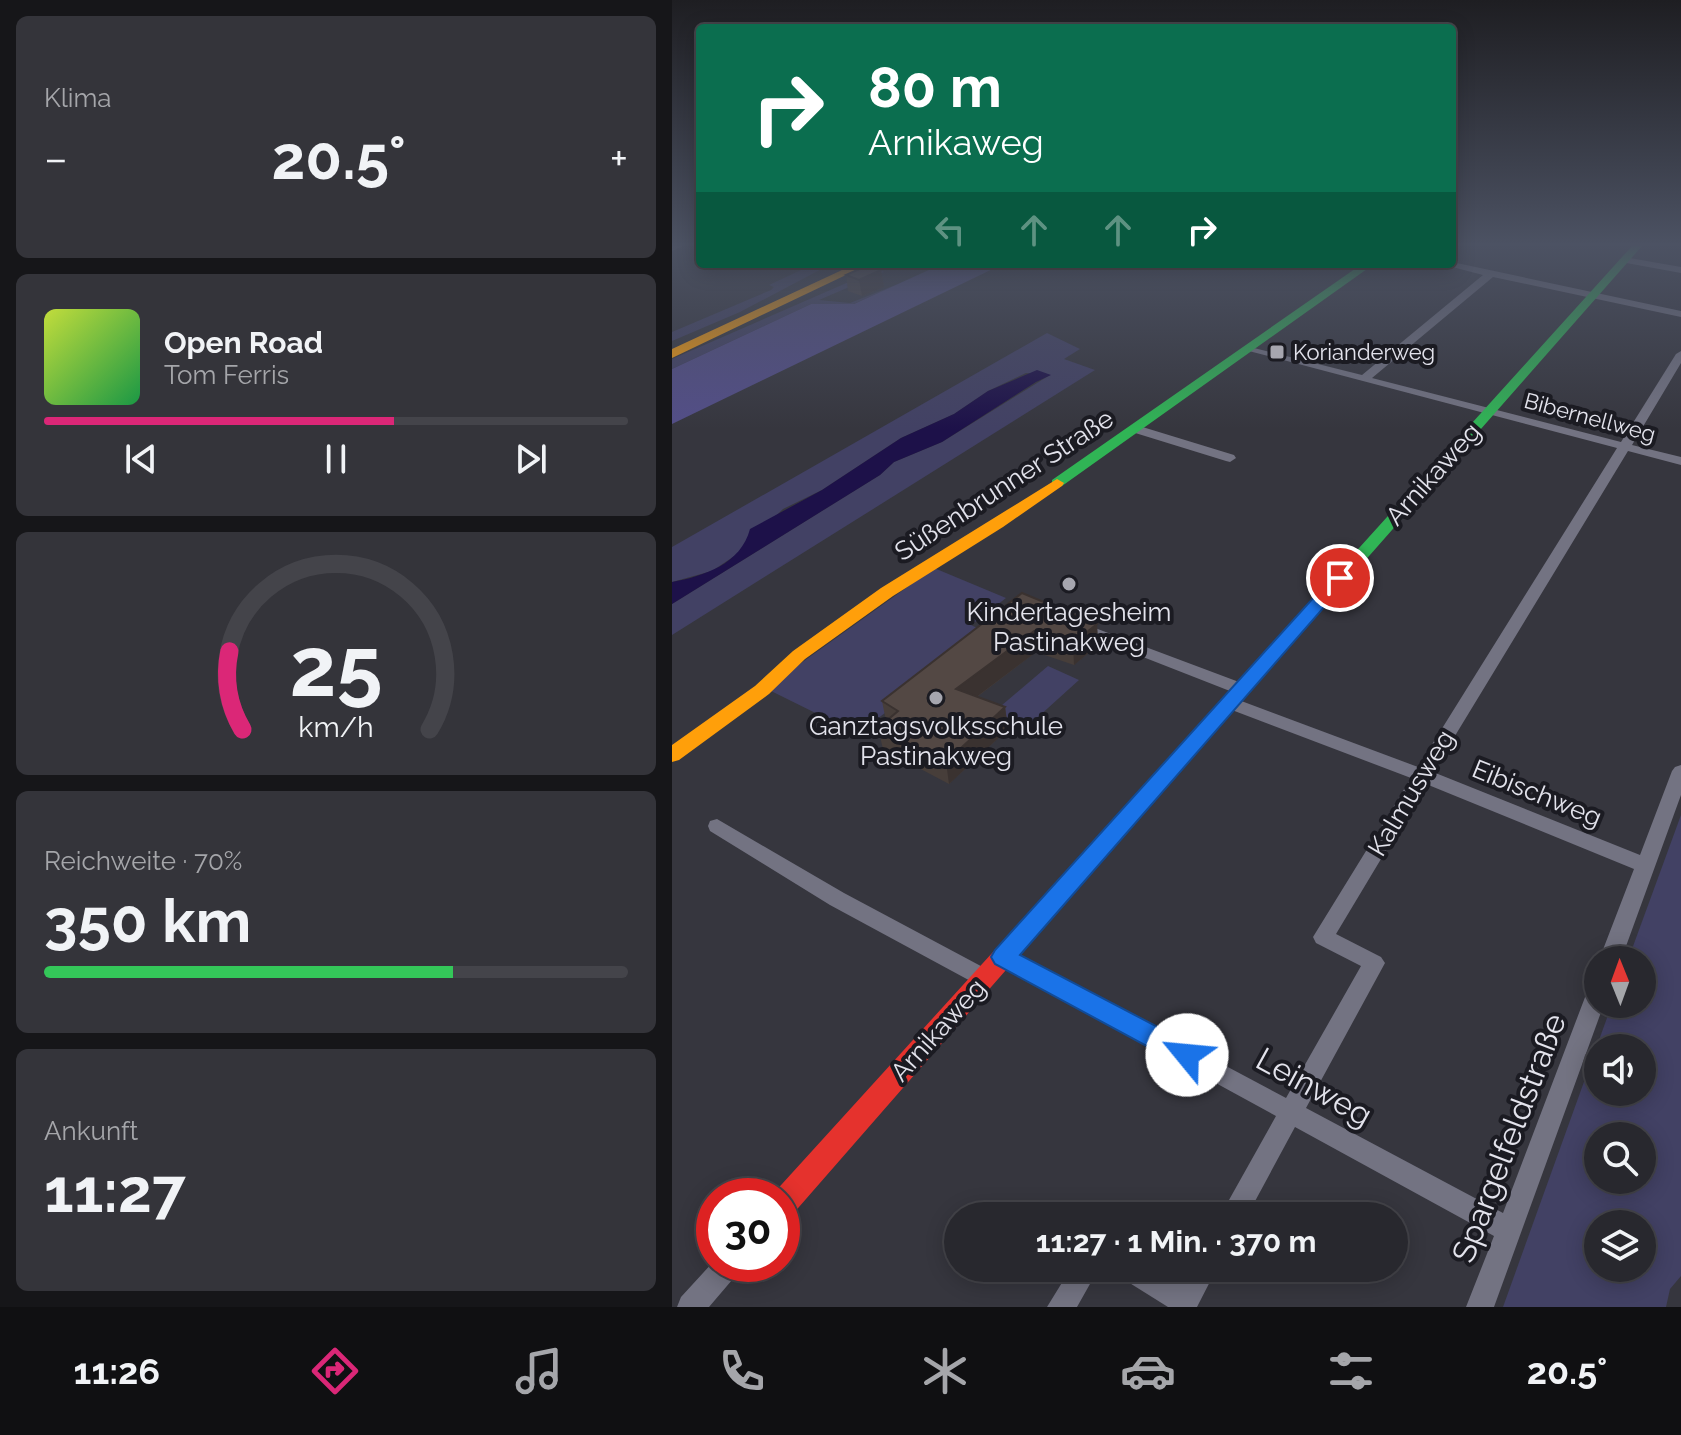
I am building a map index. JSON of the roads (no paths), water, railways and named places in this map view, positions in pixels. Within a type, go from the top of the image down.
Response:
[{"type":"main road","points":[[672,347],[760,307]]},
{"type":"main road","points":[[672,354],[775,307]]},
{"type":"main road","points":[[754,317],[782,307]]},
{"type":"main road","name":"Süßenbrunner Straße","points":[[672,755],[762,690],[799,655],[887,592],[998,524],[1310,307]]},
{"type":"main road","name":"Arnikaweg","points":[[800,1185],[1581,307]]},
{"type":"street","points":[[1366,377],[1450,307]]},
{"type":"street","points":[[1646,307],[1681,314]]},
{"type":"street","points":[[1250,350],[1366,377],[1489,411]]},
{"type":"street","name":"Kalmusweg","points":[[1241,1202],[1374,963],[1323,937],[1681,354]]},
{"type":"street","name":"Bibernellweg","points":[[1489,411],[1681,461]]},
{"type":"street","points":[[1136,429],[1230,458]]},
{"type":"street","name":"Eibischweg","points":[[1066,622],[1422,775],[1644,865]]},
{"type":"street","points":[[1615,946],[1681,771]]},
{"type":"street","points":[[717,826],[837,899],[984,978]]},
{"type":"street","name":"Leinweg","points":[[1003,957],[1292,1110],[1509,1230]]},
{"type":"street","name":"Spargelfeldstraße","points":[[1480,1307],[1588,1018]]},
{"type":"street","points":[[691,1307],[713,1282]]},
{"type":"street","points":[[1061,1307],[1077,1282]]},
{"type":"street","points":[[1152,1282],[1185,1302],[1196,1282]]},
{"type":"place","name":"Korianderweg","points":[[1277,352]]},
{"type":"place","name":"Kindertagesheim Pastinakweg","points":[[1069,584]]},
{"type":"place","name":"Ganztagsvolksschule Pastinakweg","points":[[936,698]]}]
